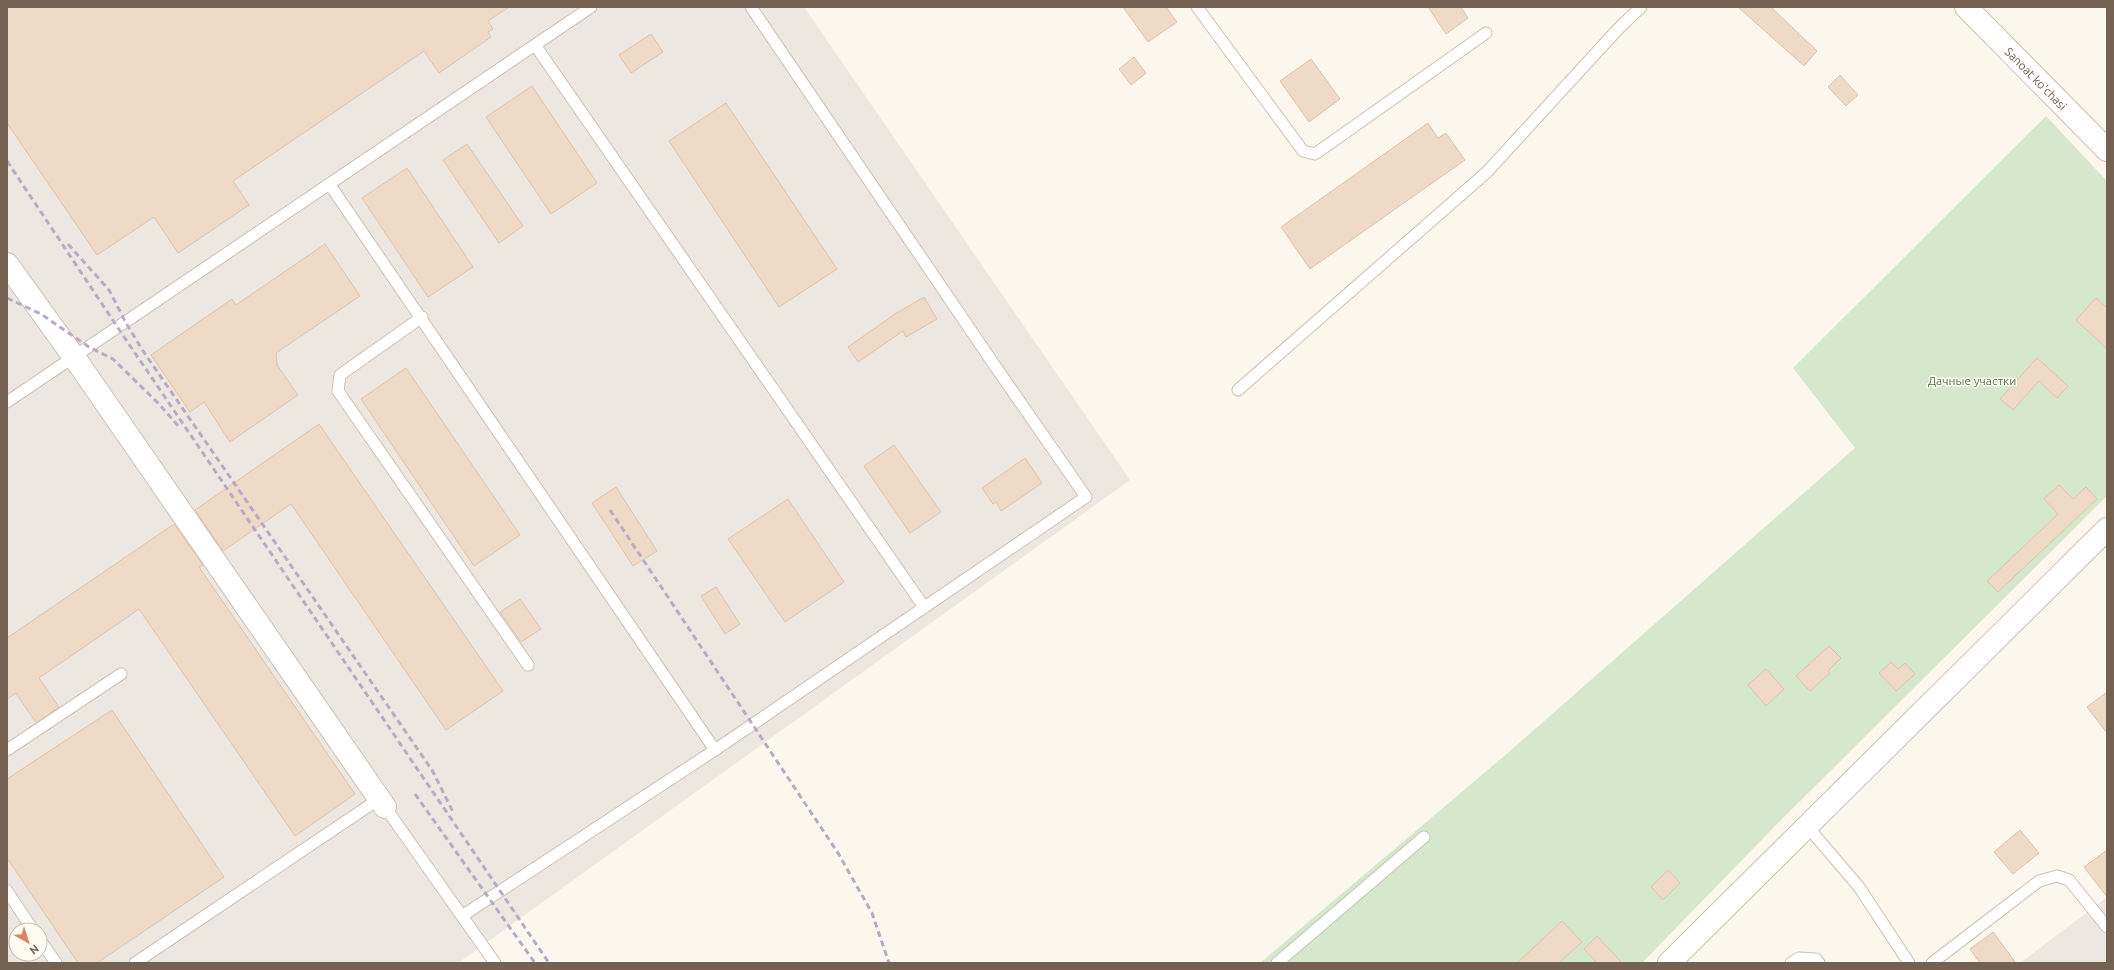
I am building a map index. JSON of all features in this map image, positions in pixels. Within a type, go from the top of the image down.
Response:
[{"type":"main road","name":"Sanoat ko'chasi","points":[[1966,7],[2107,150]]},
{"type":"main road","points":[[7,264],[74,357],[385,807]]},
{"type":"main road","points":[[1669,963],[2107,529]]},
{"type":"lane","points":[[7,402],[330,185],[591,7]]},
{"type":"lane","points":[[462,916],[715,750],[1086,497],[751,7]]},
{"type":"lane","points":[[1197,7],[1303,151],[1315,154],[1486,33]]},
{"type":"lane","points":[[1238,390],[1487,172],[1618,29],[1641,7]]},
{"type":"lane","points":[[535,45],[924,607]]},
{"type":"lane","points":[[330,185],[422,317],[715,750]]},
{"type":"lane","points":[[422,317],[340,375],[338,391],[528,665]]},
{"type":"lane","points":[[7,750],[121,674]]},
{"type":"lane","points":[[135,963],[372,803],[385,807],[495,963]]},
{"type":"lane","points":[[1807,826],[1859,887],[1909,963]]},
{"type":"lane","points":[[1277,963],[1424,837]]},
{"type":"lane","points":[[1932,963],[2039,881],[2057,876],[2069,880],[2107,927]]},
{"type":"lane","points":[[7,891],[28,922]]},
{"type":"lane","points":[[48,952],[56,963]]},
{"type":"lane","points":[[1791,963],[1799,958],[1816,959],[1819,963]]},
{"type":"shaded area","points":[[7,7],[804,7],[1130,480],[458,963],[7,963]]},
{"type":"shaded area","points":[[2107,897],[2107,963],[2020,963]]},
{"type":"green space","name":"Дачные участки","points":[[2046,116],[2107,181],[2107,496],[1776,825],[1642,963],[1260,963],[1510,751],[1855,448],[1793,368]]},
{"type":"building","points":[[7,7],[509,7],[488,21],[493,29],[488,32],[491,37],[439,73],[424,51],[233,181],[249,205],[178,253],[154,217],[97,255],[7,123]]},
{"type":"building","points":[[1123,7],[1166,7],[1177,22],[1148,42]]},
{"type":"building","points":[[1428,7],[1461,7],[1468,18],[1446,34]]},
{"type":"building","points":[[1738,7],[1771,7],[1817,51],[1804,66]]},
{"type":"building","points":[[651,34],[663,52],[631,73],[619,55]]},
{"type":"building","points":[[1134,57],[1146,73],[1131,85],[1119,69]]},
{"type":"building","points":[[1311,59],[1340,99],[1309,122],[1280,81]]},
{"type":"building","points":[[1840,75],[1858,95],[1846,106],[1828,87]]},
{"type":"building","points":[[532,86],[597,183],[551,214],[486,117]]},
{"type":"building","points":[[726,103],[837,269],[779,307],[669,141]]},
{"type":"building","points":[[1428,123],[1438,138],[1446,133],[1465,160],[1310,269],[1281,227]]},
{"type":"building","points":[[467,144],[523,226],[499,243],[443,160]]},
{"type":"building","points":[[407,168],[473,267],[428,297],[362,198]]},
{"type":"building","points":[[325,244],[360,296],[276,353],[277,365],[298,395],[230,442],[204,402],[190,412],[151,355],[232,299],[236,305]]},
{"type":"building","points":[[924,297],[937,319],[906,337],[903,331],[858,362],[848,347],[895,314]]},
{"type":"building","points":[[2096,298],[2107,308],[2107,349],[2076,320]]},
{"type":"building","points":[[2037,358],[2068,386],[2057,398],[2039,381],[2013,410],[2000,399]]},
{"type":"building","points":[[406,368],[520,535],[474,566],[361,399]]},
{"type":"building","points":[[319,424],[503,691],[446,730],[291,504],[223,551],[195,510]]},
{"type":"building","points":[[894,445],[941,512],[910,533],[864,466]]},
{"type":"building","points":[[1025,458],[1042,483],[1001,511],[996,502],[993,504],[982,488]]},
{"type":"building","points":[[2059,485],[2073,499],[2086,487],[2097,499],[1998,592],[1987,581],[2058,514],[2044,499]]},
{"type":"building","points":[[616,487],[657,551],[633,566],[592,503]]},
{"type":"building","points":[[788,499],[844,582],[785,622],[728,539]]},
{"type":"building","points":[[174,524],[203,565],[199,567],[355,794],[295,836],[139,609],[39,678],[59,707],[36,723],[16,693],[7,699],[7,638]]},
{"type":"building","points":[[716,587],[740,624],[725,634],[701,596]]},
{"type":"building","points":[[520,599],[541,629],[521,642],[500,612]]},
{"type":"building","points":[[1829,646],[1841,658],[1828,671],[1830,673],[1810,691],[1796,676]]},
{"type":"building","points":[[1891,662],[1898,669],[1905,663],[1915,674],[1896,691],[1879,673]]},
{"type":"building","points":[[1766,669],[1784,689],[1766,706],[1748,685]]},
{"type":"building","points":[[2107,692],[2107,733],[2087,707]]},
{"type":"building","points":[[112,710],[224,877],[97,963],[78,963],[7,858],[7,779]]},
{"type":"building","points":[[2020,830],[2039,853],[2013,874],[1994,852]]},
{"type":"building","points":[[2107,850],[2107,897],[2084,867]]},
{"type":"building","points":[[1668,870],[1680,883],[1663,900],[1651,887]]},
{"type":"building","points":[[1562,921],[1582,942],[1559,963],[1517,963]]},
{"type":"building","points":[[1993,932],[2016,963],[1980,963],[1970,949]]},
{"type":"building","points":[[1597,936],[1622,963],[1597,963],[1584,949]]},
{"type":"railway","points":[[7,161],[118,328],[549,963]]},
{"type":"railway","points":[[68,244],[109,290],[126,323],[143,351],[432,770],[454,814]]},
{"type":"railway","points":[[7,298],[41,314],[89,347],[113,359],[159,404],[180,428]]},
{"type":"railway","points":[[610,510],[838,853],[872,913],[889,963]]},
{"type":"railway","points":[[415,794],[535,963]]}]
